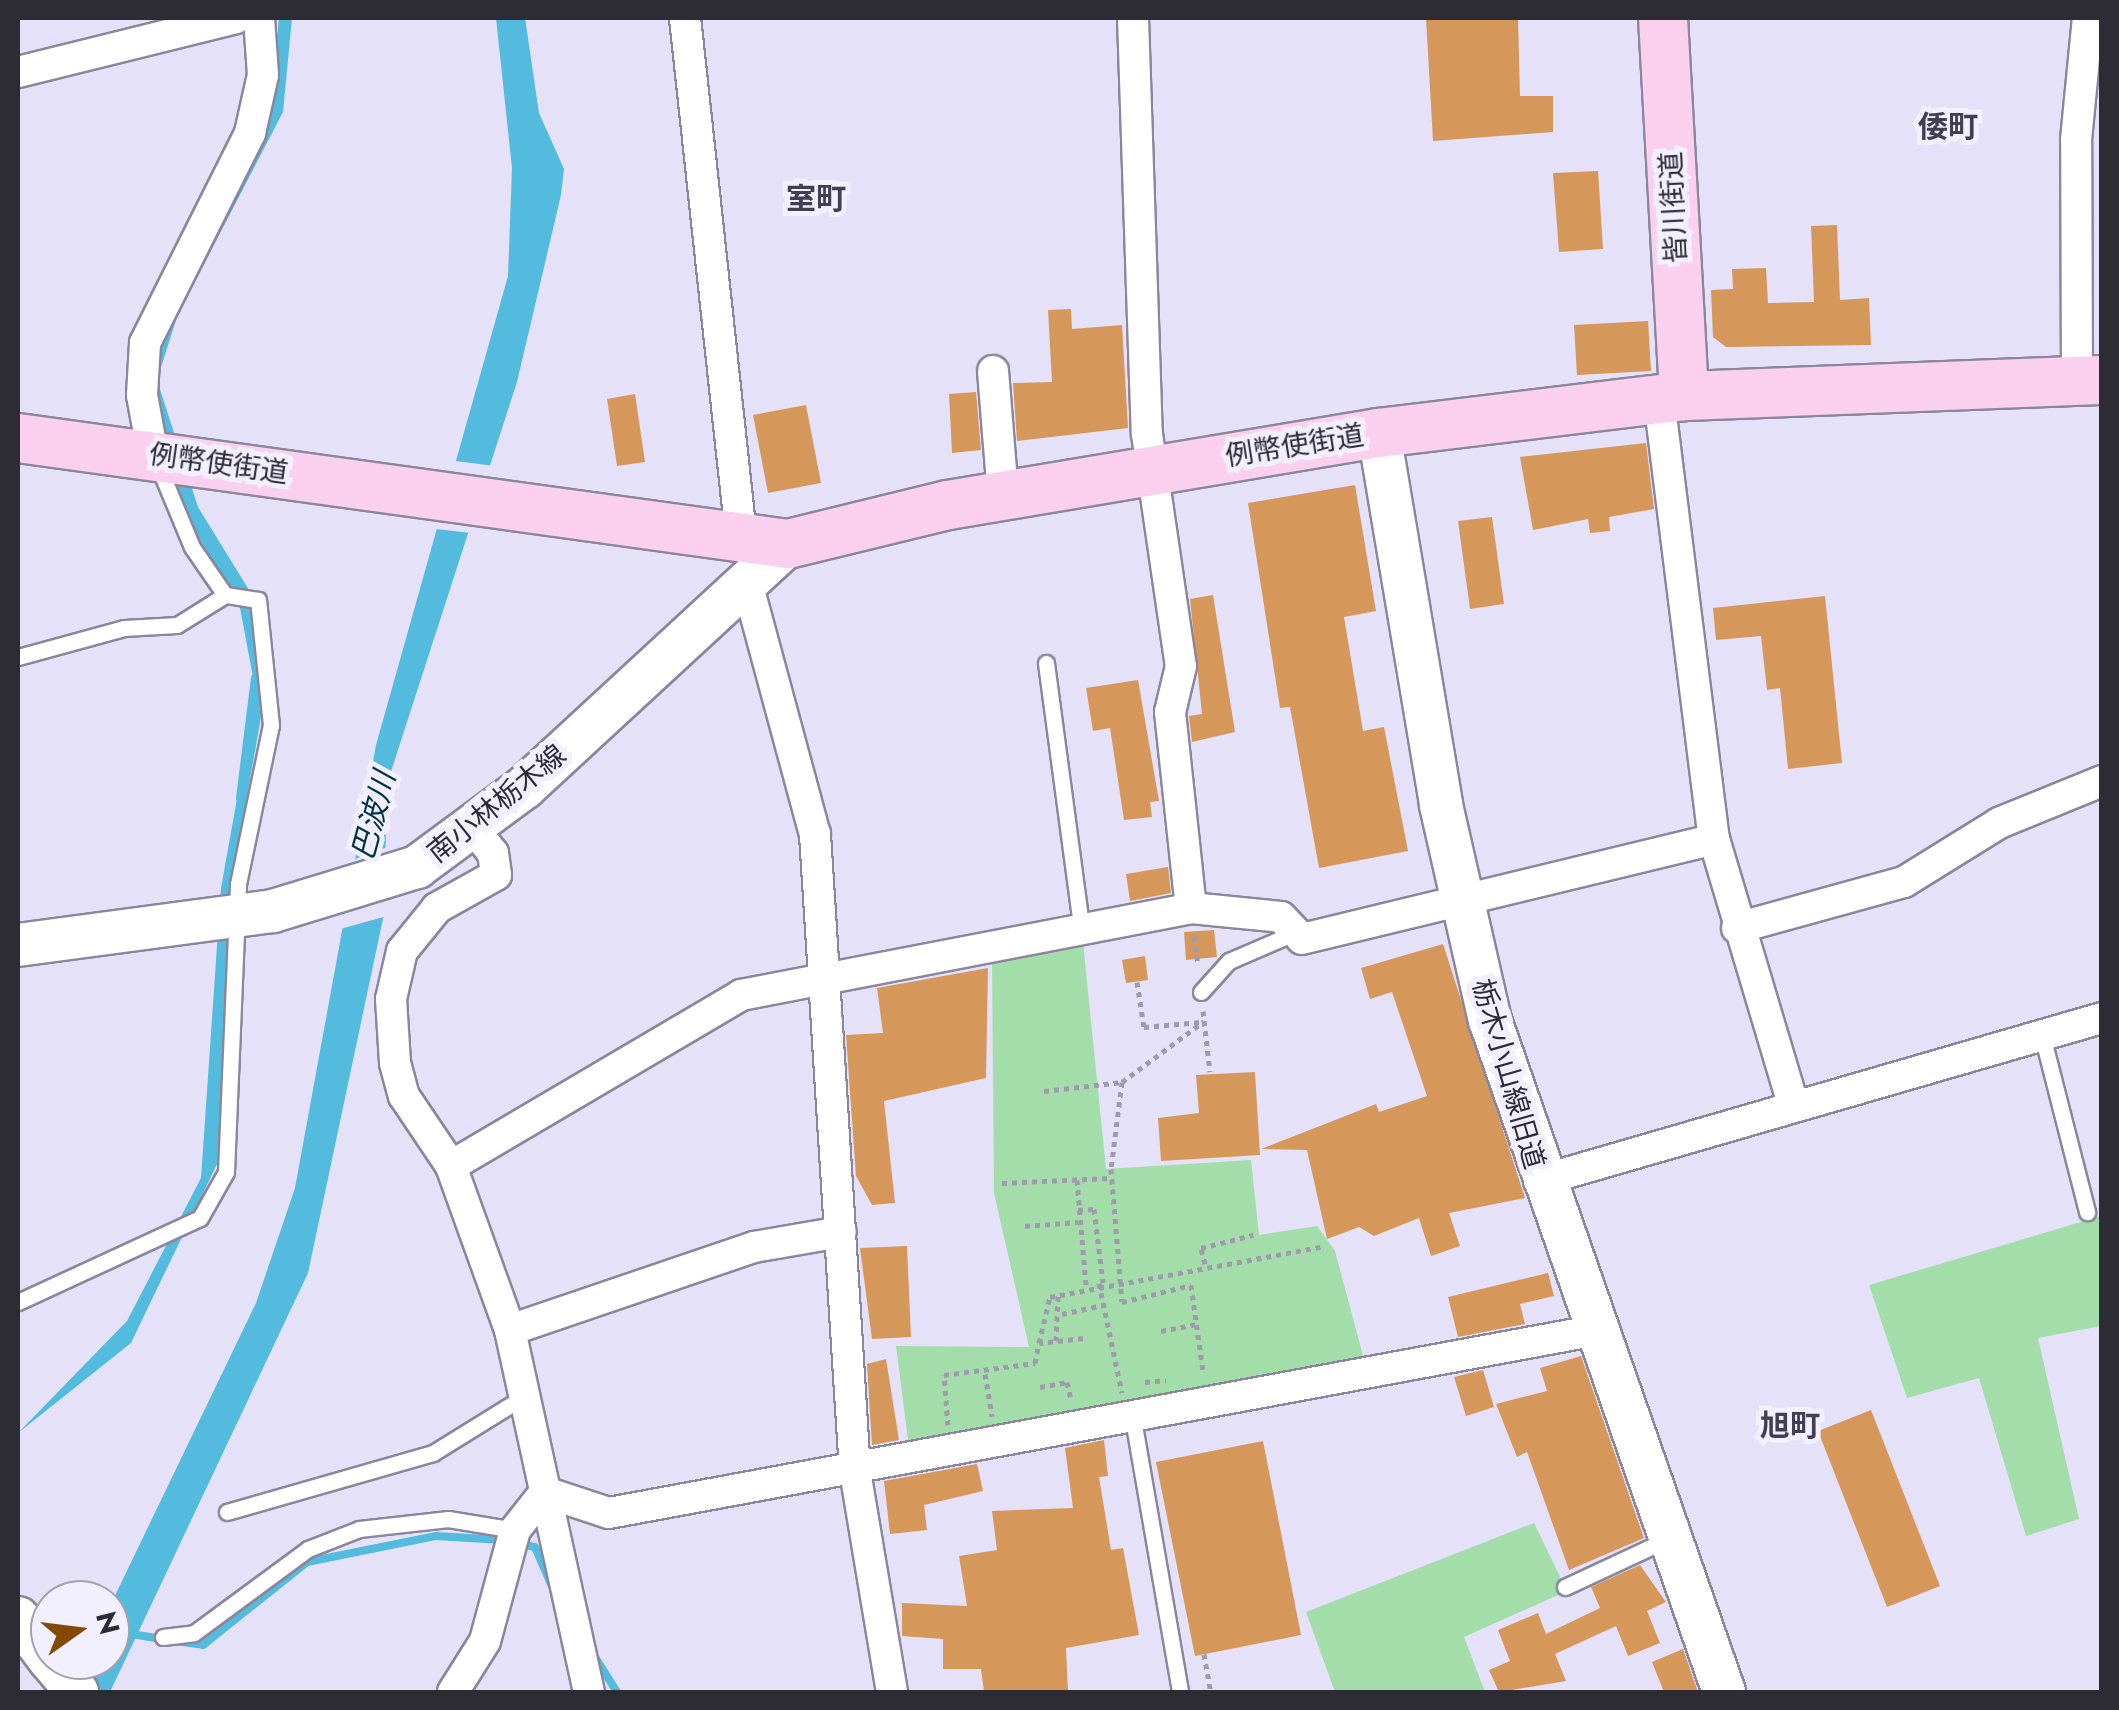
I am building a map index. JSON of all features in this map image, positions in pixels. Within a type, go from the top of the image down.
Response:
[{"type":"main road","name":"皆川街道","points":[[1664,18],[1671,397]]},
{"type":"main road","name":"例幣使街道","points":[[18,438],[497,502],[744,557],[1003,495],[1379,433],[1671,397],[2089,380]]},
{"type":"street","points":[[169,458],[142,395],[145,343],[250,132],[263,75],[259,18]]},
{"type":"street","points":[[686,18],[744,557],[815,834],[820,978],[855,1471],[892,1692]]},
{"type":"street","points":[[1133,18],[1152,468],[1180,666],[1170,712],[1191,908]]},
{"type":"street","points":[[2089,380],[2076,140],[2089,18],[2102,18]]},
{"type":"street","points":[[18,72],[223,19]]},
{"type":"street","points":[[993,371],[1003,495]]},
{"type":"street","points":[[1671,397],[1714,839],[1737,928],[1792,1101]]},
{"type":"street","name":"栃木小山線旧道","points":[[1379,433],[1462,906],[1539,1181],[1724,1692]]},
{"type":"street","name":"南小林栃木線","points":[[18,946],[229,918],[342,896],[386,881],[474,829],[744,557]]},
{"type":"street","points":[[1737,928],[1904,882],[1999,824],[2102,781]]},
{"type":"street","points":[[474,829],[493,853],[496,876],[421,921],[391,999],[404,1096],[450,1166],[510,1330],[589,1692]]},
{"type":"street","points":[[450,1166],[711,1006],[820,978],[1191,908],[1282,917],[1302,939],[1462,906],[1714,839]]},
{"type":"street","points":[[1539,1181],[1792,1101],[2102,1018]]},
{"type":"street","points":[[510,1330],[754,1247],[841,1232]]},
{"type":"street","points":[[546,1492],[608,1513],[855,1471],[1128,1410],[1592,1330]]},
{"type":"street","points":[[454,1692],[485,1641],[515,1530],[546,1492]]},
{"type":"lane","points":[[169,458],[192,547],[225,595]]},
{"type":"lane","points":[[18,657],[124,628],[177,625],[225,595],[258,600],[270,725],[229,918],[226,1172],[200,1218],[18,1302]]},
{"type":"lane","points":[[1046,663],[1081,926]]},
{"type":"lane","points":[[1201,992],[1229,961],[1296,932]]},
{"type":"lane","points":[[2042,1035],[2087,1212]]},
{"type":"lane","points":[[227,1512],[433,1453],[525,1396]]},
{"type":"lane","points":[[1128,1410],[1180,1692]]},
{"type":"lane","points":[[163,1638],[194,1633],[308,1549],[360,1529],[448,1520],[515,1530]]},
{"type":"lane","points":[[1565,1587],[1669,1538]]},
{"type":"path","points":[[1044,1091],[1122,1082],[1204,1021],[1144,1027],[1138,982]]},
{"type":"path","points":[[1122,1082],[1112,1178],[1122,1302],[1191,1285],[1203,1371]]},
{"type":"path","points":[[1002,1182],[1112,1178]]},
{"type":"path","points":[[1077,1180],[1086,1287]]},
{"type":"path","points":[[1078,1210],[1094,1209],[1103,1304],[1128,1410]]},
{"type":"path","points":[[1025,1226],[1078,1222]]},
{"type":"path","points":[[1205,1264],[1201,1248],[1253,1234]]},
{"type":"path","points":[[1058,1295],[1118,1278],[1324,1246]]},
{"type":"path","points":[[1056,1342],[1062,1314],[1058,1295]]},
{"type":"path","points":[[984,1374],[1035,1364],[1058,1295]]},
{"type":"path","points":[[1062,1314],[1103,1304]]},
{"type":"path","points":[[1160,1330],[1196,1324]]},
{"type":"path","points":[[1039,1343],[1083,1338]]},
{"type":"path","points":[[948,1424],[940,1380],[982,1366],[992,1417],[1008,1414]]},
{"type":"path","points":[[1040,1387],[1067,1382],[1072,1404],[1056,1407]]},
{"type":"path","points":[[1204,1654],[1211,1692]]},
{"type":"green space","points":[[1083,942],[1106,1169],[1251,1160],[1259,1235],[1317,1226],[1335,1251],[1365,1363],[909,1448],[896,1346],[1029,1347],[994,1193],[992,963]]},
{"type":"green space","points":[[2101,1216],[2101,1326],[2038,1338],[2079,1519],[2026,1536],[1979,1378],[1907,1398],[1869,1285]]},
{"type":"green space","points":[[1534,1523],[1567,1591],[1464,1637],[1485,1692],[1335,1692],[1306,1612]]},
{"type":"water","points":[[279,18],[292,18],[283,112],[178,314],[157,380],[198,507],[249,590],[265,694],[232,882],[219,1160],[131,1343],[18,1433],[127,1321],[201,1178],[221,888],[256,693],[240,608],[176,499],[154,410],[154,347],[273,78]]},
{"type":"water","name":"巴波川","points":[[496,18],[525,18],[539,113],[564,169],[561,195],[517,382],[387,784],[384,914],[308,1273],[130,1650],[130,1580],[123,1580],[256,1303],[295,1188],[376,745],[508,276],[512,168]]},
{"type":"water","points":[[59,1680],[116,1680],[110,1692],[50,1692]]},
{"type":"pier","points":[[448,460],[495,466],[471,533],[427,528]]},
{"type":"pier","points":[[393,845],[387,916],[333,931],[344,863]]},
{"type":"building","points":[[1426,18],[1518,18],[1520,96],[1553,96],[1553,132],[1433,141]]},
{"type":"building","points":[[1598,171],[1603,249],[1559,252],[1553,173]]},
{"type":"building","points":[[1837,225],[1840,300],[1869,298],[1871,345],[1726,347],[1713,337],[1711,290],[1733,289],[1732,269],[1766,268],[1768,303],[1814,302],[1811,226]]},
{"type":"building","points":[[1071,309],[1072,329],[1122,325],[1128,428],[1017,441],[1013,383],[1052,382],[1048,310]]},
{"type":"building","points":[[1648,321],[1651,371],[1577,375],[1574,325]]},
{"type":"building","points":[[976,392],[981,450],[952,453],[949,394]]},
{"type":"building","points":[[635,394],[645,462],[617,466],[607,399]]},
{"type":"building","points":[[806,405],[821,483],[768,493],[753,415]]},
{"type":"building","points":[[1646,443],[1654,509],[1609,517],[1610,531],[1590,533],[1588,519],[1533,530],[1520,457]]},
{"type":"building","points":[[1355,485],[1376,611],[1344,617],[1363,731],[1384,727],[1408,851],[1319,868],[1290,707],[1280,708],[1248,503]]},
{"type":"building","points":[[1492,517],[1504,604],[1470,609],[1458,521]]},
{"type":"building","points":[[1213,595],[1235,732],[1192,742],[1189,716],[1202,714],[1190,599]]},
{"type":"building","points":[[1825,596],[1842,763],[1788,769],[1780,688],[1767,690],[1761,636],[1716,640],[1713,608]]},
{"type":"building","points":[[1138,680],[1159,801],[1150,802],[1152,817],[1124,820],[1110,728],[1093,731],[1086,688]]},
{"type":"building","points":[[1168,867],[1171,893],[1130,901],[1126,874]]},
{"type":"building","points":[[1214,930],[1217,957],[1186,960],[1184,932]]},
{"type":"building","points":[[1443,944],[1525,1198],[1449,1213],[1460,1246],[1431,1256],[1419,1218],[1374,1236],[1359,1227],[1327,1239],[1307,1150],[1261,1149],[1376,1104],[1379,1112],[1427,1096],[1392,992],[1370,999],[1361,968]]},
{"type":"building","points":[[1145,956],[1148,980],[1126,983],[1122,960]]},
{"type":"building","points":[[988,968],[986,1078],[884,1101],[895,1203],[872,1205],[856,1176],[846,1035],[883,1033],[877,988]]},
{"type":"building","points":[[1255,1072],[1260,1155],[1161,1161],[1158,1118],[1199,1113],[1196,1075]]},
{"type":"building","points":[[907,1246],[911,1337],[872,1339],[860,1248]]},
{"type":"building","points":[[1548,1273],[1554,1296],[1520,1304],[1525,1324],[1458,1337],[1448,1297]]},
{"type":"building","points":[[1581,1356],[1644,1538],[1569,1570],[1527,1452],[1517,1457],[1496,1404],[1547,1391],[1540,1368]]},
{"type":"building","points":[[886,1359],[899,1440],[872,1445],[867,1364]]},
{"type":"building","points":[[1483,1370],[1494,1407],[1466,1416],[1454,1377]]},
{"type":"building","points":[[1871,1410],[1940,1586],[1887,1607],[1818,1431]]},
{"type":"building","points":[[1104,1440],[1108,1476],[1099,1477],[1111,1550],[1123,1548],[1139,1635],[1066,1648],[1068,1692],[984,1692],[981,1669],[943,1669],[943,1639],[902,1636],[902,1603],[967,1606],[959,1556],[997,1550],[992,1511],[1073,1508],[1065,1448]]},
{"type":"building","points":[[1263,1441],[1301,1635],[1195,1656],[1156,1462]]},
{"type":"building","points":[[977,1464],[983,1491],[924,1505],[927,1530],[890,1534],[884,1481]]},
{"type":"building","points":[[1640,1565],[1666,1602],[1647,1611],[1660,1643],[1628,1656],[1616,1626],[1555,1654],[1566,1681],[1499,1692],[1489,1670],[1510,1661],[1498,1630],[1538,1613],[1546,1634],[1600,1608],[1591,1587]]},
{"type":"building","points":[[1683,1649],[1698,1692],[1664,1692],[1652,1662]]},
{"type":"waterway","points":[[240,798],[255,678]]},
{"type":"waterway","points":[[175,1641],[203,1645],[307,1562],[436,1536],[503,1540]]},
{"type":"waterway","points":[[517,1543],[535,1547],[554,1591]]},
{"type":"waterway","points":[[131,1634],[161,1639]]},
{"type":"waterway","points":[[593,1654],[617,1692]]},
{"type":"district","name":"倭町","points":[[1948,127]]},
{"type":"district","name":"室町","points":[[816,199]]},
{"type":"district","name":"旭町","points":[[1790,1426]]}]
